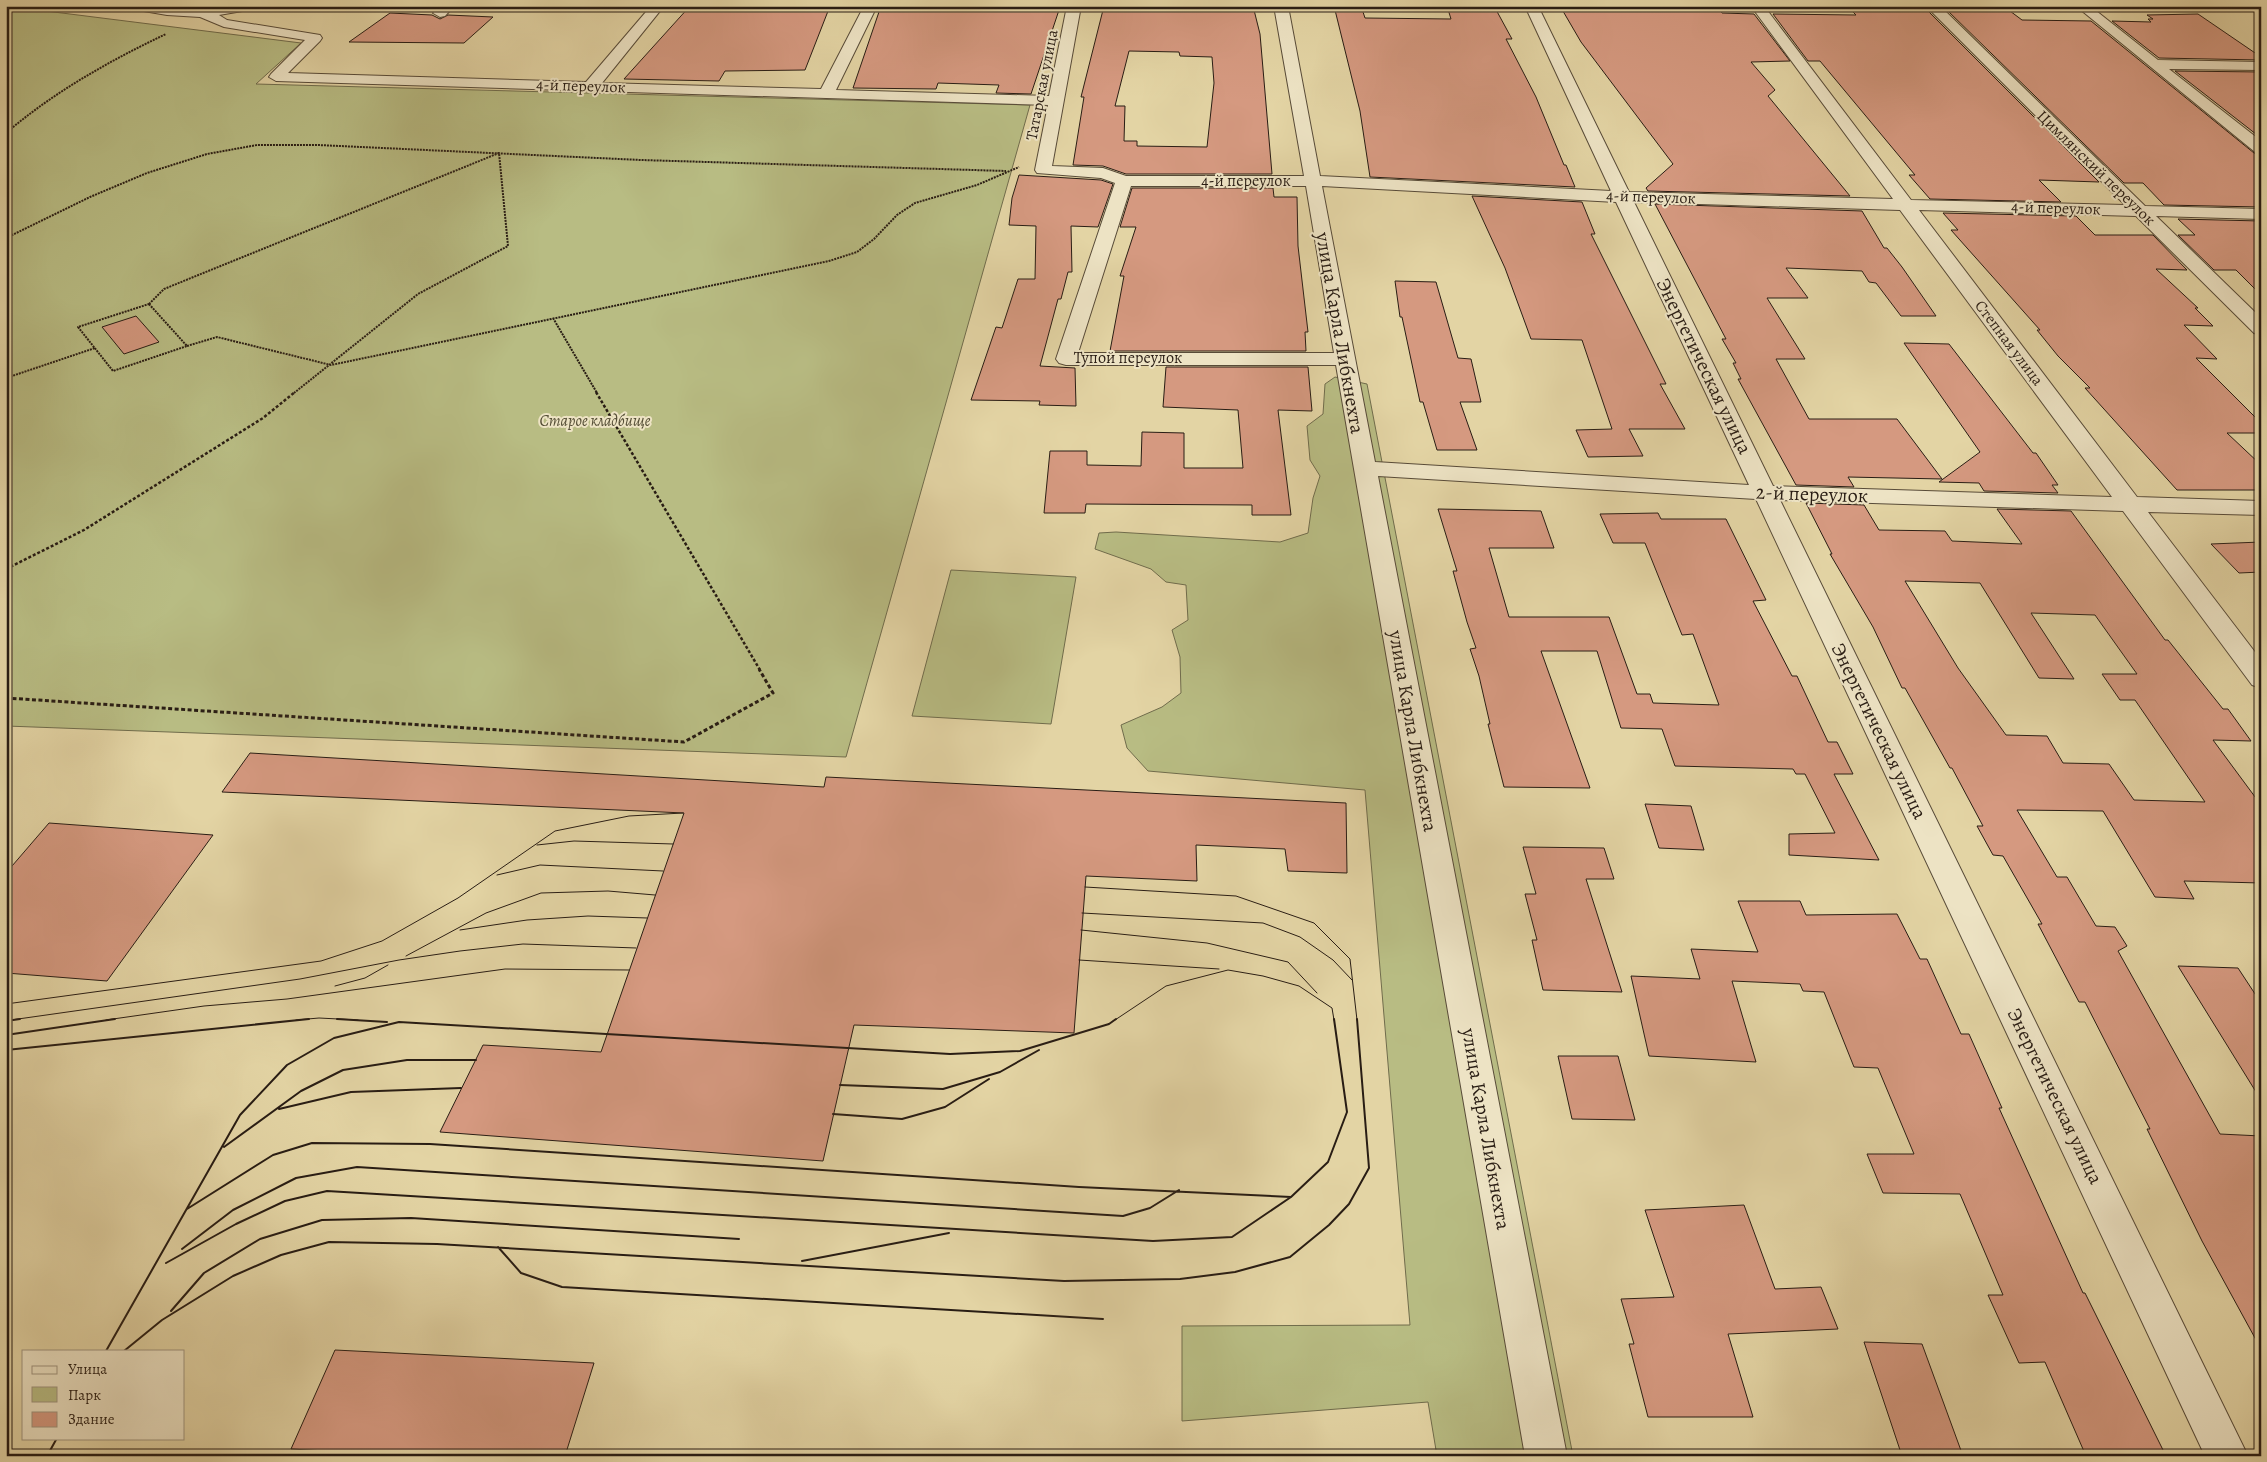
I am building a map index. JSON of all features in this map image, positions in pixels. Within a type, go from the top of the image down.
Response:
[{"type":"street","points":[[137,6],[175,13],[206,15],[249,6]]},
{"type":"street","points":[[591,86],[658,6]]},
{"type":"street","points":[[826,94],[871,6]]},
{"type":"street","name":"Татарская улица","points":[[1044,167],[1074,6]]},
{"type":"street","name":"улица Карла Либкнехта","points":[[1281,6],[1546,1456]]},
{"type":"street","name":"Энергетическая улица","points":[[1531,6],[2227,1456]]},
{"type":"street","name":"Степная улица","points":[[1757,6],[2261,679]]},
{"type":"street","name":"Цимлянский переулок","points":[[1932,6],[2261,329]]},
{"type":"street","points":[[2082,6],[2261,149]]},
{"type":"street","name":"4-й переулок","points":[[206,15],[224,23],[315,38],[276,77],[1057,100]]},
{"type":"street","points":[[2154,64],[2261,66]]},
{"type":"street","points":[[2236,129],[2261,130]]},
{"type":"street","name":"4-й переулок","points":[[1044,167],[1103,173],[1124,181],[1313,182],[1623,197],[2261,214]]},
{"type":"street","name":"Тупой переулок","points":[[1124,181],[1066,358],[1346,359]]},
{"type":"street","name":"2-й переулок","points":[[1364,468],[1765,493],[2261,508]]},
{"type":"path","points":[[6,132],[20,120],[69,87],[146,43],[206,15]]},
{"type":"path","points":[[6,238],[94,194],[160,168],[210,153],[265,145],[318,145],[1006,171]]},
{"type":"path","points":[[499,153],[164,289],[149,304],[78,327],[113,371],[217,337],[331,365],[829,261],[857,252],[874,239],[897,215],[915,203],[977,185],[1006,171],[1026,165],[1044,167]]},
{"type":"path","points":[[6,569],[84,530],[263,418],[331,365],[353,344],[418,294],[508,246],[499,153]]},
{"type":"path","points":[[149,304],[187,346]]},
{"type":"path","points":[[6,698],[684,742],[773,693],[554,318]]},
{"type":"path","points":[[6,384],[8,375],[95,348]]},
{"type":"green space","name":"Старое кладбище","points":[[6,6],[301,43],[256,84],[1030,105],[846,757],[6,726]]},
{"type":"green space","points":[[1335,377],[1367,384],[1573,1456],[1437,1456],[1428,1402],[1182,1421],[1182,1326],[1410,1325],[1365,790],[1148,771],[1127,748],[1121,725],[1162,707],[1181,693],[1180,657],[1172,630],[1188,620],[1186,585],[1166,582],[1151,569],[1095,549],[1099,533],[1116,532],[1280,542],[1308,533],[1313,498],[1320,476],[1310,460],[1307,426],[1323,414],[1325,384]]},
{"type":"green space","points":[[951,570],[1076,577],[1051,724],[912,716]]},
{"type":"building","points":[[690,6],[830,6],[805,70],[725,71],[719,81],[624,79]]},
{"type":"building","points":[[881,6],[1033,6],[1032,9],[1059,10],[1031,94],[996,93],[999,85],[938,83],[936,89],[853,88]]},
{"type":"building","points":[[1104,6],[1212,6],[1213,11],[1254,10],[1260,34],[1272,174],[1126,174],[1103,166],[1073,165],[1084,97],[1081,97]],"holes":[[[1129,51],[1179,52],[1180,56],[1212,57],[1214,83],[1207,147],[1137,146],[1137,141],[1124,141],[1125,106],[1115,106]]]},
{"type":"building","points":[[1334,6],[1361,6],[1365,18],[1451,19],[1447,6],[1494,6],[1512,39],[1506,39],[1536,97],[1575,187],[1370,177],[1360,111]]},
{"type":"building","points":[[1560,6],[1717,6],[1722,13],[1754,14],[1790,61],[1751,62],[1775,90],[1768,96],[1850,196],[1648,191],[1646,188],[1673,164],[1581,42]]},
{"type":"building","points":[[1849,8],[1928,11],[2099,182],[2039,180],[2061,202],[1930,199],[1909,175],[1915,175],[1820,61],[1808,61],[1773,14],[1856,15]]},
{"type":"building","points":[[1948,11],[2010,11],[2022,20],[2091,21],[2254,153],[2261,156],[2261,207],[2164,205],[2143,183],[2124,183]]},
{"type":"building","points":[[390,13],[432,15],[440,19],[448,15],[493,17],[464,43],[349,42]]},
{"type":"building","points":[[2198,14],[2261,57],[2261,60],[2159,58],[2112,21],[2151,22],[2148,19],[2153,19],[2147,15]]},
{"type":"building","points":[[2175,71],[2261,72],[2261,138]]},
{"type":"building","points":[[1019,175],[1101,180],[1113,184],[1098,227],[1071,226],[1072,272],[1068,272],[1061,299],[1058,299],[1040,366],[1075,368],[1076,406],[1039,405],[1040,401],[971,400],[996,327],[1002,328],[1018,279],[1035,279],[1036,226],[1009,225],[1012,198]]},
{"type":"building","points":[[1132,188],[1273,188],[1274,197],[1297,197],[1298,246],[1308,332],[1305,332],[1306,351],[1110,351],[1124,276],[1120,276],[1136,227],[1120,227]]},
{"type":"building","points":[[1472,196],[1582,202],[1595,234],[1591,234],[1666,384],[1660,384],[1685,429],[1629,429],[1643,456],[1588,457],[1576,430],[1612,429],[1582,340],[1531,339],[1505,268]]},
{"type":"building","points":[[1655,204],[1862,211],[1884,248],[1887,248],[1902,267],[1936,316],[1901,316],[1876,283],[1869,282],[1862,271],[1786,268],[1808,298],[1767,298],[1805,359],[1776,359],[1809,419],[1897,419],[1942,479],[1848,477],[1854,487],[1796,485],[1738,379],[1741,379],[1733,363],[1736,363],[1722,339],[1726,339]]},
{"type":"building","points":[[1943,213],[2076,216],[2095,235],[2153,235],[2187,270],[2156,269],[2198,308],[2195,308],[2213,326],[2184,325],[2217,359],[2196,358],[2261,423],[2261,433],[2227,433],[2261,465],[2261,490],[2177,490],[2085,388],[2090,388],[2058,356],[2037,330],[2040,330],[1951,230],[1958,230]]},
{"type":"building","points":[[2178,219],[2261,221],[2261,295],[2236,270],[2214,270],[2178,235],[2195,235]]},
{"type":"building","points":[[1395,281],[1436,282],[1458,358],[1471,359],[1481,402],[1460,402],[1477,450],[1437,450],[1423,402],[1420,402],[1402,317],[1400,317]]},
{"type":"building","points":[[136,316],[159,342],[124,354],[102,327]]},
{"type":"building","points":[[1904,343],[1949,344],[2033,453],[2036,453],[2058,485],[2052,485],[2058,493],[1984,491],[1979,483],[1939,482],[1980,452]]},
{"type":"building","points":[[1166,367],[1308,367],[1312,411],[1278,410],[1291,515],[1252,515],[1252,505],[1086,504],[1085,513],[1044,513],[1050,451],[1087,451],[1087,465],[1141,466],[1142,432],[1184,433],[1184,468],[1243,468],[1238,410],[1163,407]]},
{"type":"building","points":[[1806,503],[1864,505],[1879,530],[1945,531],[1952,541],[2022,544],[1997,509],[2071,511],[2165,640],[2168,640],[2223,709],[2228,709],[2251,741],[2213,740],[2261,805],[2261,883],[2184,881],[2194,899],[2155,897],[2103,811],[2017,810],[2057,877],[2067,877],[2096,926],[2115,927],[2127,946],[2118,951],[2220,1134],[2261,1136],[2261,1349],[2202,1241],[2147,1129],[2150,1129],[2085,1002],[2079,1002],[2038,924],[2042,924],[2003,856],[1993,855],[1977,826],[1983,826],[1952,768],[1950,768],[1905,688],[1902,688],[1873,627],[1830,554],[1832,554]],"holes":[[[1905,581],[1980,583],[2039,678],[2074,679],[2031,613],[2095,615],[2137,674],[2102,674],[2120,700],[2135,700],[2205,802],[2134,800],[2109,764],[2063,763],[2047,736],[2006,735],[1958,668]]]},
{"type":"building","points":[[1438,509],[1541,511],[1554,548],[1489,548],[1509,617],[1609,617],[1637,694],[1650,694],[1653,703],[1719,705],[1693,634],[1682,635],[1645,543],[1613,543],[1600,514],[1658,513],[1661,519],[1726,519],[1766,600],[1753,601],[1792,676],[1797,676],[1828,742],[1837,742],[1853,774],[1834,774],[1879,860],[1789,855],[1789,834],[1835,833],[1805,774],[1796,774],[1793,769],[1675,766],[1662,729],[1621,728],[1597,651],[1541,651],[1590,788],[1504,787],[1488,724],[1490,724],[1479,676],[1470,649],[1476,648],[1453,571],[1457,571]]},
{"type":"building","points":[[2261,542],[2261,572],[2239,573],[2211,544]]},
{"type":"building","points":[[250,753],[824,787],[826,777],[1346,803],[1347,873],[1288,871],[1285,849],[1196,845],[1197,881],[1086,876],[1074,1033],[854,1025],[823,1161],[440,1132],[483,1045],[601,1052],[684,813],[222,792]]},
{"type":"building","points":[[1645,804],[1691,806],[1704,850],[1659,848]]},
{"type":"building","points":[[49,823],[213,835],[107,981],[6,973],[6,873]]},
{"type":"building","points":[[1523,847],[1604,848],[1614,879],[1586,879],[1622,992],[1543,990],[1532,940],[1537,940],[1525,894],[1536,894]]},
{"type":"building","points":[[1738,901],[1800,901],[1806,915],[1897,914],[1920,959],[1927,959],[1961,1034],[1969,1034],[2002,1108],[1999,1108],[2083,1293],[2085,1293],[2166,1456],[2086,1456],[2045,1362],[2019,1363],[1988,1295],[2003,1295],[1960,1194],[1883,1193],[1867,1154],[1914,1154],[1878,1068],[1854,1067],[1824,992],[1803,991],[1800,984],[1732,981],[1756,1062],[1649,1056],[1631,976],[1700,979],[1691,949],[1758,952]]},
{"type":"building","points":[[2178,966],[2238,968],[2261,1003],[2261,1100]]},
{"type":"building","points":[[1558,1056],[1618,1056],[1635,1120],[1572,1119]]},
{"type":"building","points":[[1744,1205],[1775,1289],[1821,1287],[1838,1329],[1728,1334],[1753,1417],[1648,1417],[1629,1344],[1634,1344],[1621,1299],[1674,1297],[1645,1210]]},
{"type":"building","points":[[1864,1342],[1922,1344],[1963,1456],[1902,1456]]},
{"type":"building","points":[[335,1350],[594,1363],[565,1456],[412,1456],[291,1449]]},
{"type":"tram line","points":[[6,1004],[321,961],[382,941],[458,898],[555,831],[629,816],[683,813]]},
{"type":"tram line","points":[[537,845],[574,841],[673,844]]},
{"type":"tram line","points":[[497,875],[540,865],[663,871]]},
{"type":"tram line","points":[[1085,887],[1236,896],[1314,923],[1350,959],[1357,1020]]},
{"type":"tram line","points":[[406,956],[486,913],[541,893],[608,891],[655,895]]},
{"type":"tram line","points":[[1082,913],[1263,923],[1300,937],[1333,960],[1352,980]]},
{"type":"tram line","points":[[460,930],[527,920],[588,916],[647,918]]},
{"type":"tram line","points":[[1081,930],[1207,943],[1288,962],[1317,993]]},
{"type":"tram line","points":[[11,1020],[300,979],[399,960],[460,951],[523,944],[636,948]]},
{"type":"tram line","points":[[1079,960],[1219,969]]},
{"type":"tram line","points":[[335,986],[365,978],[388,965]]},
{"type":"tram line","points":[[106,1020],[204,1006],[287,999],[505,969],[629,970]]},
{"type":"tram line","points":[[1115,1020],[1166,986],[1228,970],[1263,976],[1299,986],[1332,1008],[1334,1020]]},
{"type":"tram line","points":[[296,1020],[319,1018],[358,1020]]},
{"type":"tram line","points":[[6,1021],[20,1019]]},
{"type":"tram line","points":[[6,1035],[115,1019]]},
{"type":"tram line","points":[[6,1050],[309,1019]]},
{"type":"tram line","points":[[337,1019],[387,1022]]},
{"type":"tram line","points":[[107,1350],[240,1115],[287,1065],[334,1038],[399,1022],[950,1054],[1020,1051],[1109,1024],[1116,1019]]},
{"type":"tram line","points":[[1291,1197],[1328,1162],[1347,1112],[1334,1019]]},
{"type":"tram line","points":[[499,1248],[1064,1281],[1180,1279],[1235,1272],[1290,1257],[1329,1225],[1349,1204],[1369,1168],[1357,1019]]},
{"type":"tram line","points":[[840,1085],[943,1089],[1000,1072],[1039,1050]]},
{"type":"tram line","points":[[224,1147],[301,1091],[343,1070],[407,1060],[476,1060]]},
{"type":"tram line","points":[[833,1114],[902,1119],[945,1107],[989,1079]]},
{"type":"tram line","points":[[279,1109],[351,1092],[461,1088]]},
{"type":"tram line","points":[[187,1209],[273,1155],[312,1143],[430,1144],[1079,1187],[1176,1192]]},
{"type":"tram line","points":[[182,1249],[233,1210],[296,1178],[357,1167],[1123,1216],[1150,1208],[1176,1192]]},
{"type":"tram line","points":[[166,1263],[236,1224],[285,1201],[327,1191],[1153,1241],[1232,1237],[1291,1197]]},
{"type":"tram line","points":[[1176,1192],[1291,1197]]},
{"type":"tram line","points":[[171,1311],[204,1273],[260,1239],[322,1220],[411,1218],[739,1239]]},
{"type":"tram line","points":[[802,1261],[949,1233]]},
{"type":"tram line","points":[[125,1350],[162,1320],[233,1276],[281,1255],[329,1242],[437,1244],[499,1248]]},
{"type":"tram line","points":[[499,1248],[521,1273],[562,1287],[1103,1319]]},
{"type":"tram line","points":[[47,1456],[56,1440]]}]
